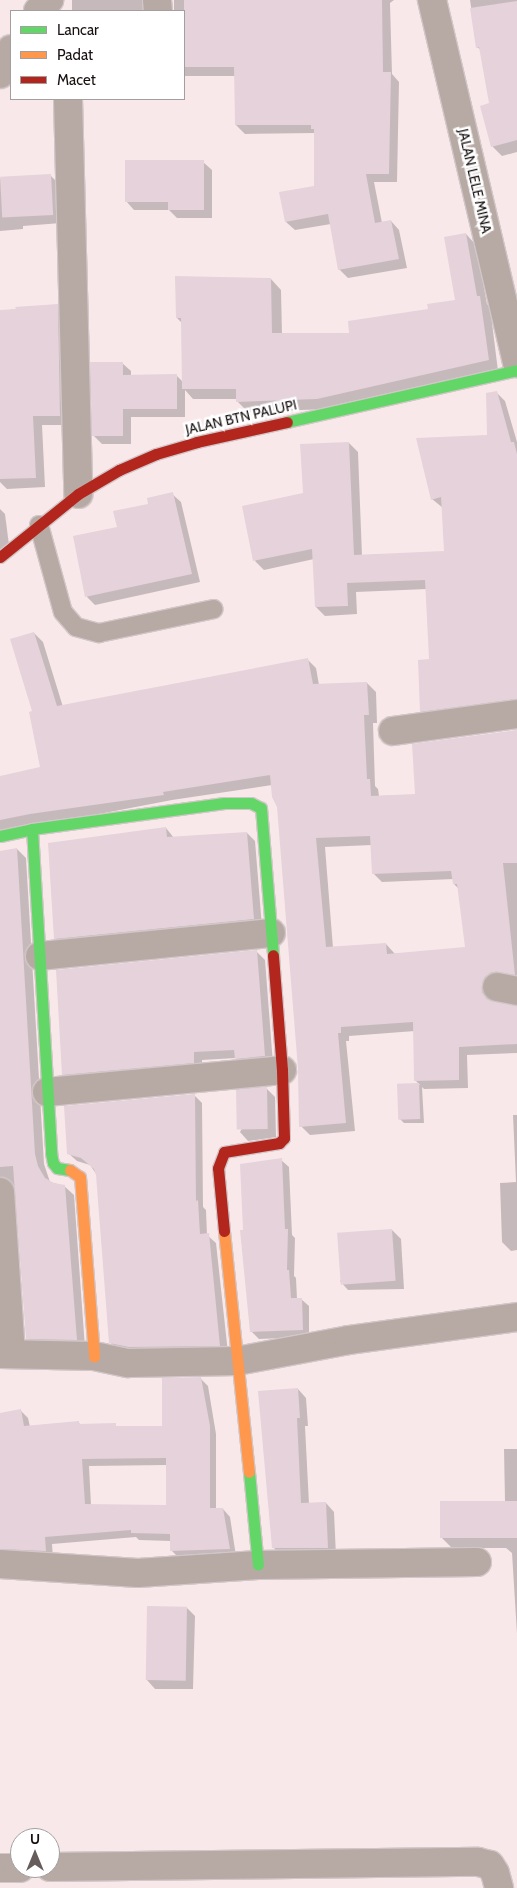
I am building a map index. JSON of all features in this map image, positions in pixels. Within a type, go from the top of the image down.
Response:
[{"type":"street","points":[[39,10],[49,0]]},
{"type":"street","name":"JALAN LELE MINA","points":[[432,0],[517,363]]},
{"type":"street","points":[[0,74],[10,51]]},
{"type":"street","points":[[68,100],[78,494]]},
{"type":"street","name":"JALAN BTN PALUPI","points":[[0,557],[78,494],[119,470],[156,454],[197,442],[517,370]]},
{"type":"street","points":[[393,731],[517,714]]},
{"type":"street","points":[[0,836],[32,829],[224,803],[240,802],[256,805],[261,808],[282,1070],[283,1140],[279,1143],[224,1152],[218,1168],[258,1565]]},
{"type":"street","points":[[32,829],[47,1092],[53,1163],[58,1168],[70,1170],[80,1177],[94,1356]]},
{"type":"street","points":[[40,956],[271,933]]},
{"type":"street","points":[[47,1092],[282,1070]]},
{"type":"street","points":[[0,1192],[5,1354],[94,1356],[128,1364],[237,1361],[349,1340],[517,1317]]},
{"type":"street","points":[[0,1564],[138,1573],[258,1565],[477,1562]]},
{"type":"street","points":[[60,1867],[478,1862],[490,1865],[495,1873],[499,1888]]},
{"type":"lane","points":[[39,525],[63,612],[76,627],[99,633],[214,609]]},
{"type":"building","points":[[184,0],[382,0],[383,72],[391,72],[389,174],[366,174],[375,223],[391,220],[399,259],[338,270],[328,214],[285,222],[279,192],[314,186],[314,129],[311,129],[311,125],[235,125],[234,67],[185,67]]},
{"type":"building","points":[[517,1],[517,140],[491,147],[480,106],[489,103],[479,47],[476,48],[470,8]]},
{"type":"building","points":[[125,160],[204,160],[204,210],[168,210],[168,202],[125,202]]},
{"type":"building","points":[[51,174],[53,215],[2,218],[0,177]]},
{"type":"building","points":[[466,233],[477,296],[480,296],[489,360],[317,399],[236,402],[236,389],[182,389],[181,318],[176,318],[175,276],[271,278],[272,333],[349,333],[348,321],[428,309],[427,304],[455,300],[444,237]]},
{"type":"building","points":[[58,304],[60,416],[33,416],[36,478],[0,479],[0,310]]},
{"type":"building","points":[[90,362],[123,362],[123,375],[177,374],[177,409],[123,409],[123,436],[92,436]]},
{"type":"building","points":[[497,391],[511,442],[514,442],[517,454],[517,699],[420,712],[418,660],[429,659],[425,580],[347,583],[348,606],[315,607],[312,549],[253,561],[242,506],[303,493],[300,444],[349,442],[354,555],[444,551],[441,497],[431,500],[416,438],[487,435],[486,393]]},
{"type":"building","points":[[173,492],[192,574],[85,597],[73,536],[117,527],[113,511],[148,504],[147,498]]},
{"type":"building","points":[[34,632],[57,706],[308,658],[313,684],[367,682],[369,715],[364,715],[367,779],[370,779],[371,796],[415,794],[412,744],[517,730],[517,863],[503,863],[515,975],[492,972],[485,977],[482,984],[482,992],[487,999],[517,1006],[517,1044],[459,1047],[459,1080],[414,1081],[413,1022],[341,1027],[341,1033],[338,1033],[346,1123],[299,1127],[298,1069],[277,807],[272,797],[270,775],[163,792],[164,795],[0,820],[0,776],[40,767],[29,712],[32,711],[10,639]],"holes":[[[370,836],[372,874],[451,871],[453,884],[457,884],[465,947],[387,954],[386,943],[326,947],[316,838]]]},
{"type":"building","points":[[166,827],[167,837],[247,832],[254,919],[54,939],[48,843]]},
{"type":"building","points":[[17,848],[35,1154],[38,1166],[45,1178],[54,1183],[65,1185],[77,1340],[26,1339],[13,1166],[0,1167],[0,851]]},
{"type":"building","points":[[257,950],[265,1056],[235,1059],[234,1050],[194,1052],[194,1063],[62,1075],[56,970]]},
{"type":"building","points":[[419,1083],[420,1119],[398,1120],[397,1084]]},
{"type":"building","points":[[267,1087],[268,1129],[237,1130],[236,1088]]},
{"type":"building","points":[[195,1094],[196,1201],[198,1200],[200,1234],[209,1233],[220,1346],[129,1347],[109,1343],[96,1175],[94,1169],[81,1158],[67,1154],[64,1106]]},
{"type":"building","points":[[282,1158],[285,1229],[288,1229],[287,1270],[289,1270],[291,1298],[302,1298],[303,1330],[250,1332],[240,1230],[243,1230],[240,1164]]},
{"type":"building","points":[[392,1229],[396,1281],[341,1285],[337,1233]]},
{"type":"building","points":[[201,1377],[210,1426],[210,1508],[223,1508],[230,1549],[170,1551],[170,1534],[131,1533],[131,1530],[45,1537],[46,1551],[0,1549],[0,1413],[21,1409],[24,1426],[79,1421],[79,1424],[116,1423],[116,1426],[162,1426],[162,1378]],"holes":[[[166,1458],[166,1505],[85,1504],[82,1459]]]},
{"type":"building","points":[[298,1388],[300,1418],[297,1418],[301,1503],[326,1502],[328,1548],[272,1548],[258,1391]]},
{"type":"building","points":[[440,1501],[517,1501],[517,1538],[440,1538]]},
{"type":"building","points":[[147,1606],[187,1607],[186,1681],[146,1680]]},
{"type":"traffic: fast","points":[[287,422],[517,370]]},
{"type":"traffic: fast","points":[[0,836],[32,829],[224,803],[251,803],[261,808],[273,955]]},
{"type":"traffic: fast","points":[[32,829],[51,1153],[53,1163],[57,1168],[70,1170]]},
{"type":"traffic: fast","points":[[249,1472],[258,1565]]},
{"type":"traffic: slow","points":[[70,1170],[80,1177],[94,1356]]},
{"type":"traffic: slow","points":[[224,1231],[249,1472]]},
{"type":"traffic: jam","points":[[0,557],[78,494],[119,470],[156,454],[197,442],[287,422]]},
{"type":"traffic: jam","points":[[224,1231],[218,1168],[224,1152],[279,1143],[284,1138],[282,1070],[273,955]]}]
